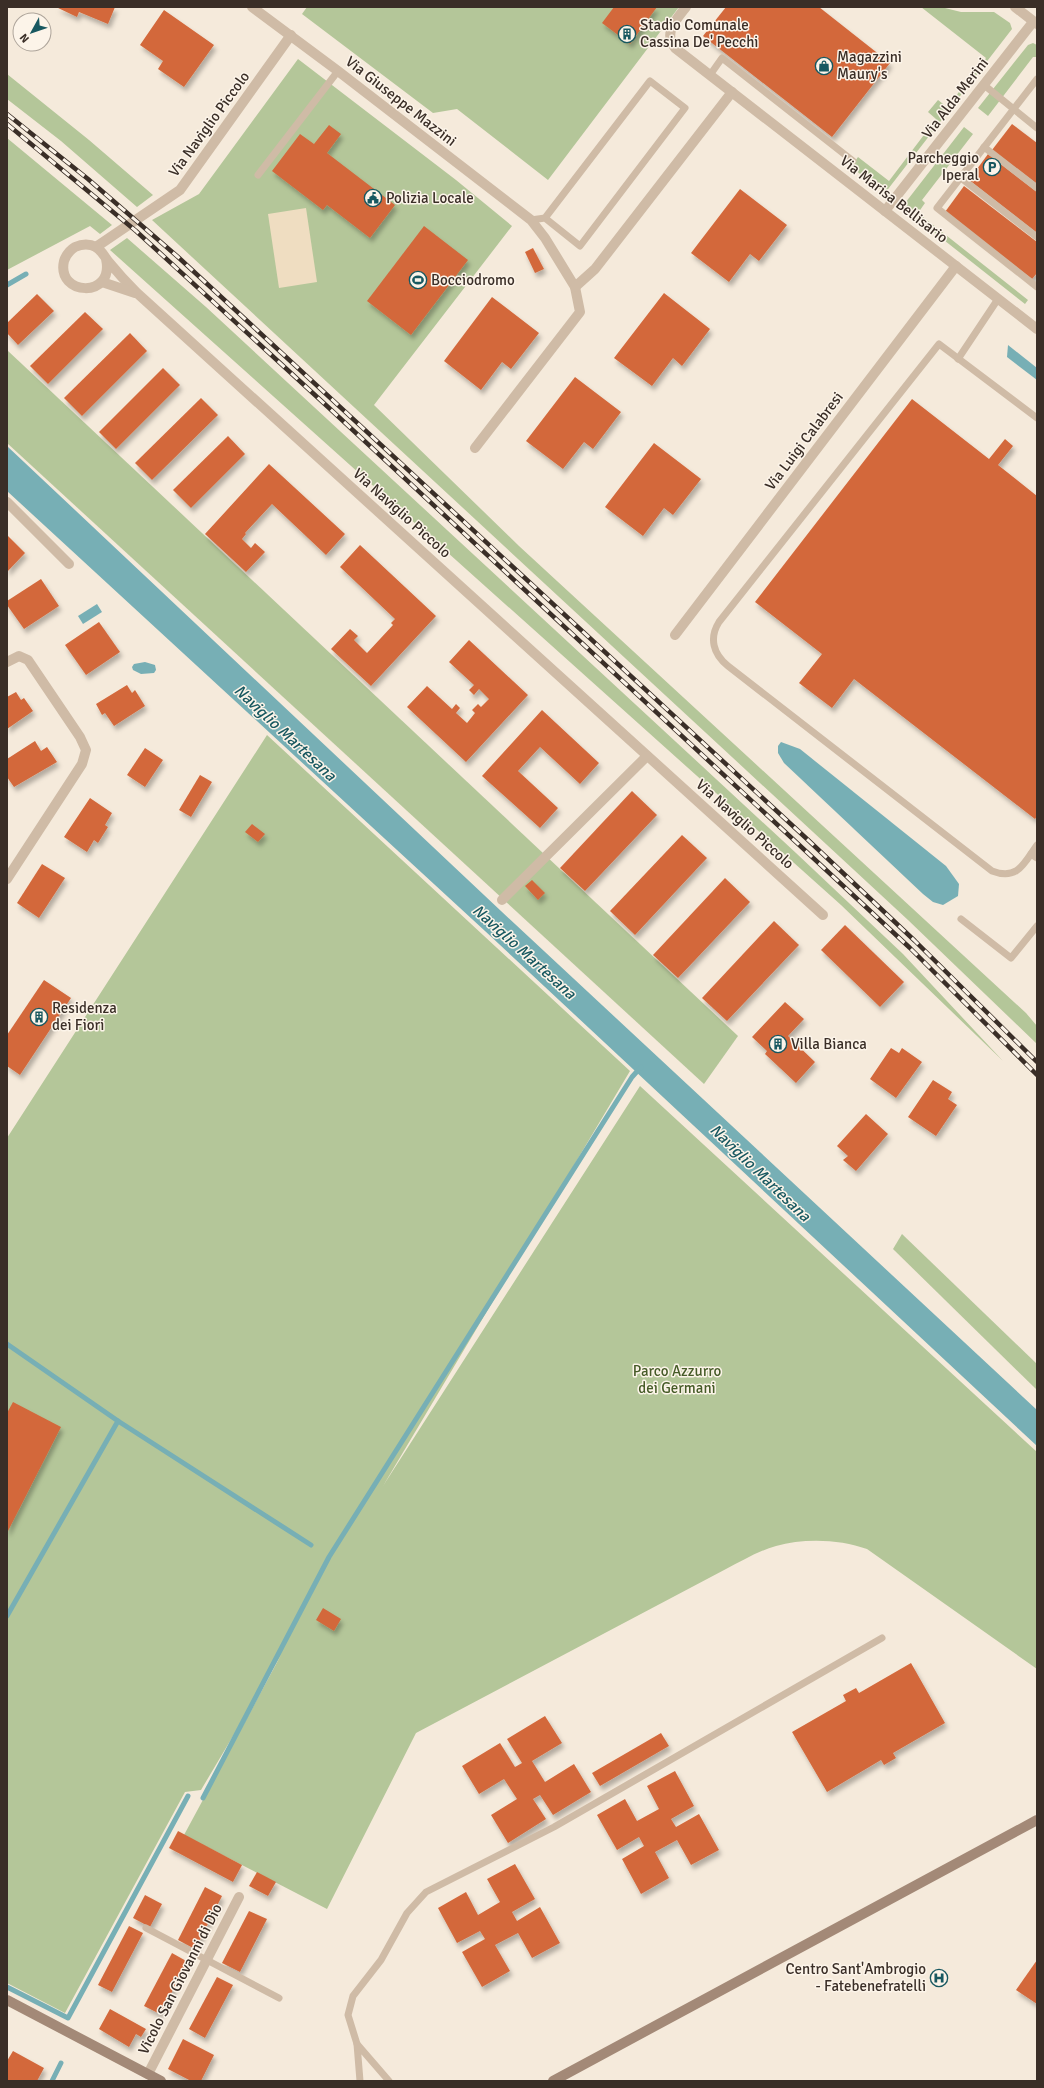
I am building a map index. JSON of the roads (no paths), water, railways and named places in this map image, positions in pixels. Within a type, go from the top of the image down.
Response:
[{"type":"main road","points":[[553,2081],[1037,1820]]},
{"type":"main road","points":[[7,2000],[160,2081]]},
{"type":"street","name":"Via Giuseppe Mazzini","points":[[252,7],[291,35],[531,220],[545,238],[575,287]]},
{"type":"street","name":"Via Marisa Bellisario","points":[[686,7],[671,26],[671,41],[675,48],[1037,329]]},
{"type":"street","points":[[1015,7],[1035,23]]},
{"type":"street","name":"Via Alda Merini","points":[[885,211],[1035,23]]},
{"type":"street","name":"Via Naviglio Piccolo","points":[[291,35],[180,190],[96,247],[136,293],[823,915]]},
{"type":"street","points":[[475,448],[580,312],[575,287],[595,269],[732,92]]},
{"type":"street","points":[[96,247],[84,245],[72,249],[64,260],[64,272],[71,284],[84,289],[90,289],[102,282],[107,271],[106,259]]},
{"type":"street","name":"Via Luigi Calabresi","points":[[675,635],[956,266]]},
{"type":"street","name":"Via Naviglio Piccolo","points":[[102,282],[136,293]]},
{"type":"street","points":[[7,502],[69,564]]},
{"type":"street","points":[[7,662],[19,656],[28,660],[80,737],[86,750],[82,764],[7,879]]},
{"type":"street","points":[[502,900],[647,756]]},
{"type":"street","name":"Vicolo San Giovanni di Dio","points":[[148,2074],[239,1897]]},
{"type":"lane","points":[[710,75],[722,58],[853,161]]},
{"type":"lane","points":[[258,175],[338,71]]},
{"type":"lane","points":[[1037,79],[937,208],[1037,286]]},
{"type":"lane","points":[[531,220],[545,218],[650,81],[685,108],[580,246],[545,218]]},
{"type":"lane","points":[[984,85],[1037,128]]},
{"type":"lane","points":[[984,147],[1037,188]]},
{"type":"lane","points":[[961,178],[1037,237]]},
{"type":"lane","points":[[958,359],[998,299]]},
{"type":"lane","points":[[1037,418],[939,344],[719,622],[713,633],[716,652],[728,666],[992,871],[1004,874],[1014,873],[1022,866],[1037,845]]},
{"type":"lane","points":[[1030,854],[1037,858]]},
{"type":"lane","points":[[961,919],[1011,958],[1037,926]]},
{"type":"lane","points":[[360,2081],[357,2044],[348,2015],[354,1996],[381,1960],[407,1913],[426,1892],[554,1827],[882,1638]]},
{"type":"lane","points":[[146,1928],[279,1998]]},
{"type":"lane","points":[[357,2044],[389,2081]]},
{"type":"water","points":[[1008,345],[1037,368],[1037,380],[1007,357]]},
{"type":"water","name":"Naviglio Martesana","points":[[7,446],[501,911],[1037,1410],[1037,1446],[485,931],[7,491]]},
{"type":"water","points":[[97,604],[102,612],[83,624],[78,616]]},
{"type":"water","points":[[145,662],[155,665],[156,670],[154,673],[141,674],[133,670],[132,667],[134,664]]},
{"type":"water","points":[[781,742],[800,749],[946,866],[959,884],[958,896],[943,905],[933,902],[923,894],[784,763],[778,753],[778,746]]},
{"type":"waterway","points":[[7,285],[26,274]]},
{"type":"waterway","points":[[203,1798],[329,1557],[632,1077],[641,1067]]},
{"type":"waterway","points":[[7,1344],[118,1421],[311,1545]]},
{"type":"waterway","points":[[7,1616],[118,1421]]},
{"type":"waterway","points":[[7,1987],[68,2018],[188,1796]]},
{"type":"waterway","points":[[52,2081],[61,2063]]},
{"type":"railway","points":[[7,114],[88,179],[178,257],[807,839],[915,941],[1037,1062]]},
{"type":"railway","points":[[7,124],[136,231],[328,407],[910,948],[1037,1075]]},
{"type":"place","name":"Stadio Comunale Cassina De' Pecchi","points":[[627,34]]},
{"type":"place","name":"Magazzini Maury's","points":[[824,66]]},
{"type":"place","name":"Parcheggio Iperal","points":[[992,167]]},
{"type":"place","name":"Polizia Locale","points":[[373,198]]},
{"type":"place","name":"Bocciodromo","points":[[418,280]]},
{"type":"place","name":"Residenza dei Fiori","points":[[39,1017]]},
{"type":"place","name":"Villa Bianca","points":[[778,1044]]},
{"type":"place","name":"Centro Sant'Ambrogio - Fatebenefratelli","points":[[939,1978]]},
{"type":"park label","name":"Parco Azzurro dei Germani","points":[[677,1380]]}]
